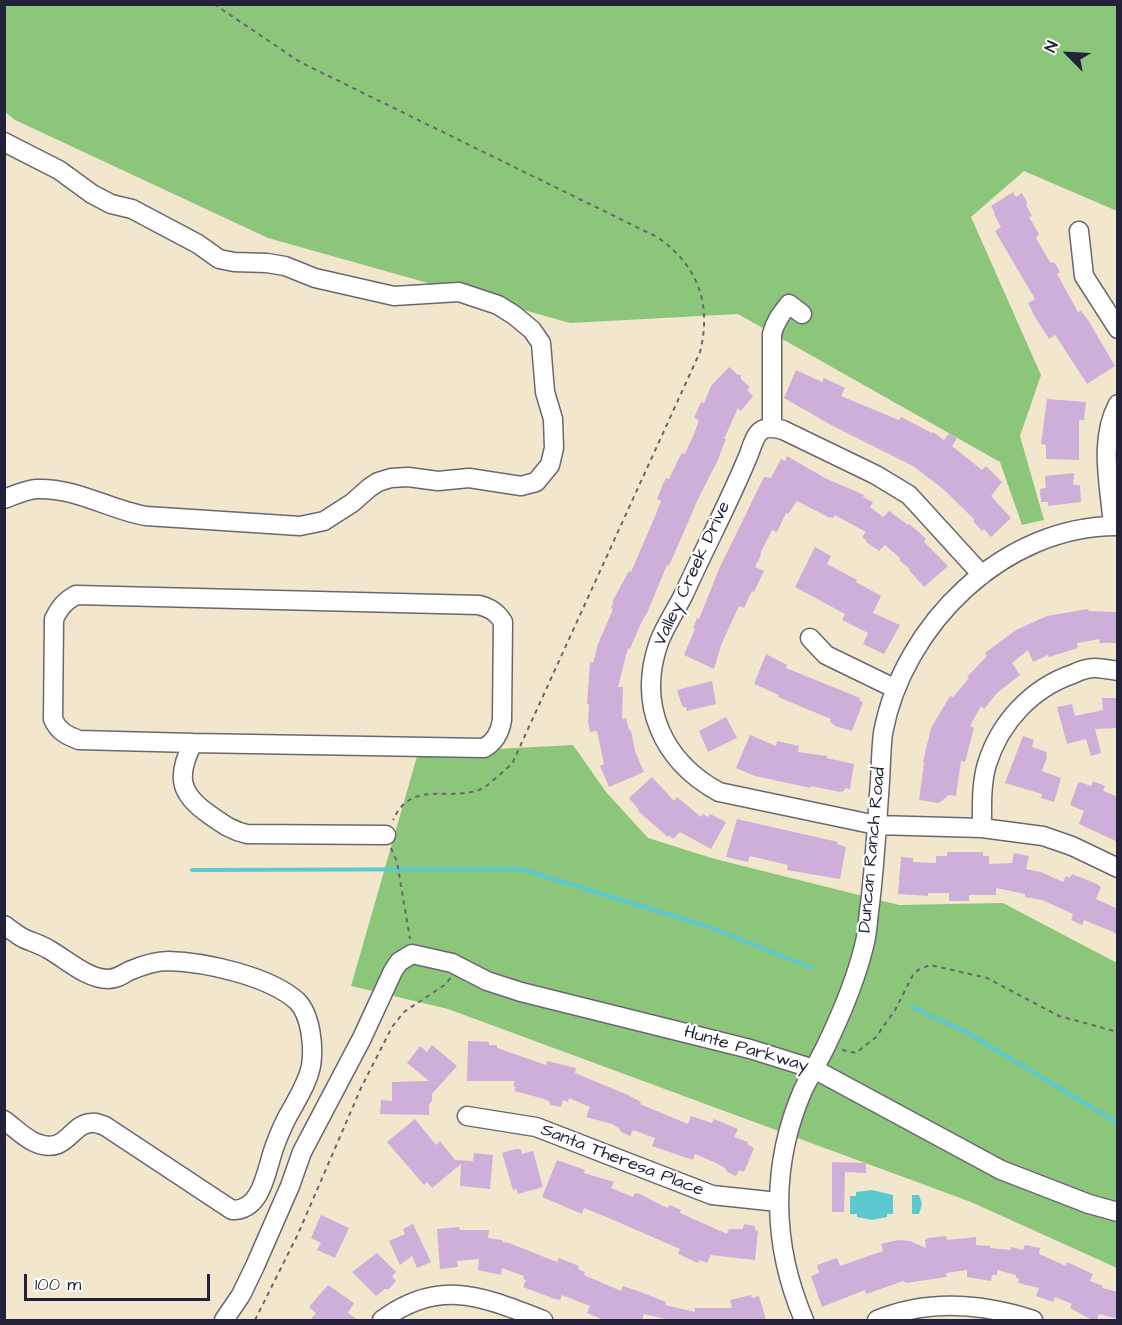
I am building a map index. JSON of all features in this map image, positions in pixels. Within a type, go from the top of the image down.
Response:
[{"type":"street","points":[[4,142],[59,170],[92,194],[111,204],[132,209],[198,244],[219,259],[285,266],[315,278],[394,296],[459,292],[498,305],[532,330],[541,343],[545,392],[553,419],[554,448],[550,465],[542,477],[529,484],[521,486],[469,478],[438,481],[408,477],[391,478],[378,482],[352,503],[324,521],[300,526],[146,516],[129,513],[92,499],[43,489],[25,491],[4,499]]},
{"type":"street","points":[[1079,231],[1084,276],[1118,329]]},
{"type":"street","points":[[802,314],[789,304],[774,327],[768,428],[783,430],[876,475],[909,495],[982,575]]},
{"type":"street","points":[[1115,526],[1106,450],[1110,423],[1118,404]]},
{"type":"street","name":"Valley Creek Drive","points":[[768,428],[755,436],[731,493],[659,643],[650,682],[654,716],[664,740],[673,753],[692,774],[718,792],[876,825],[982,828],[1043,836],[1072,846],[1118,868]]},
{"type":"street","name":"Duncan Ranch Road","points":[[804,1320],[784,1263],[778,1223],[781,1163],[790,1124],[849,991],[865,942],[873,878],[883,734],[896,689],[914,652],[937,618],[982,575],[1014,554],[1051,538],[1083,530],[1115,526]]},
{"type":"street","points":[[76,595],[479,604],[493,611],[503,622],[502,720],[500,731],[495,739],[484,748],[193,743],[79,740],[61,732],[53,719],[54,619],[67,600],[76,595]]},
{"type":"street","points":[[810,638],[826,654],[896,689]]},
{"type":"street","points":[[982,828],[983,783],[986,767],[998,737],[1017,710],[1040,691],[1065,676],[1094,668],[1118,671]]},
{"type":"street","points":[[193,743],[185,758],[183,785],[186,795],[194,804],[232,831],[248,834],[386,835]]},
{"type":"street","points":[[4,924],[21,937],[47,948],[90,974],[107,979],[117,978],[147,964],[169,961],[248,975],[297,1001],[306,1017],[312,1042],[311,1066],[302,1094],[285,1122],[256,1198],[246,1208],[239,1210],[232,1210],[105,1126],[92,1122],[81,1125],[62,1142],[53,1146],[45,1146],[27,1138],[4,1120]]},
{"type":"street","points":[[224,1320],[255,1266],[290,1186],[302,1152],[362,1038],[393,971],[399,962],[412,954]]},
{"type":"street","name":"Hunte Parkway","points":[[412,954],[443,960],[487,981],[521,992],[750,1048],[814,1070],[1001,1170],[1089,1204],[1118,1212]]},
{"type":"street","name":"Santa Theresa Place","points":[[467,1116],[536,1127],[712,1195],[778,1202]]},
{"type":"street","points":[[382,1320],[421,1299],[450,1294],[469,1295],[493,1301],[543,1320]]},
{"type":"street","points":[[877,1320],[920,1308],[959,1305],[995,1309],[1033,1320]]},
{"type":"path","points":[[214,4],[300,62],[657,237],[686,263],[702,299],[705,326],[698,358],[512,764],[481,790],[411,797],[398,808],[386,835],[397,862],[412,954]]},
{"type":"path","points":[[826,1046],[856,1053],[876,1037],[895,1010],[918,969],[930,965],[987,978],[1059,1016],[1118,1032]]},
{"type":"path","points":[[255,1320],[298,1234],[361,1088],[392,1027],[404,1012],[446,984],[459,967]]},
{"type":"green space","points":[[4,5],[1117,5],[1117,211],[1024,171],[971,217],[1041,375],[1020,436],[1044,520],[1022,525],[1000,462],[738,314],[570,323],[268,238],[15,120],[5,112]]},
{"type":"green space","points":[[573,745],[606,792],[648,838],[715,859],[899,905],[1003,903],[1117,963],[1117,1268],[971,1202],[448,1009],[351,986],[418,753]]},
{"type":"water","points":[[872,1190],[893,1195],[893,1214],[872,1220],[857,1217],[857,1214],[850,1214],[850,1196],[856,1196],[856,1192]]},
{"type":"water","points":[[912,1195],[919,1195],[922,1204],[919,1214],[912,1214]]},
{"type":"building","points":[[1013,192],[1016,197],[1022,193],[1032,216],[1029,217],[1039,234],[1036,238],[1050,262],[1055,263],[1060,272],[1057,274],[1078,312],[1081,311],[1088,320],[1115,366],[1087,384],[1056,336],[1049,339],[1035,317],[1028,303],[1035,299],[995,231],[1001,227],[991,206]]},
{"type":"building","points":[[729,367],[741,375],[741,379],[750,387],[747,390],[753,396],[741,411],[738,408],[724,439],[726,439],[717,462],[669,566],[667,565],[630,649],[628,648],[618,687],[623,687],[622,719],[626,718],[629,730],[631,730],[635,751],[644,772],[609,787],[600,766],[604,764],[597,731],[590,732],[588,722],[590,662],[593,663],[598,644],[613,609],[611,608],[614,602],[612,602],[629,571],[631,572],[656,514],[661,501],[657,499],[663,484],[666,478],[669,479],[682,453],[685,454],[694,434],[699,420],[694,418],[701,402],[704,403],[711,386]]},
{"type":"building","points":[[796,370],[822,382],[824,378],[845,388],[841,396],[899,420],[901,417],[933,432],[944,440],[949,433],[957,438],[952,446],[982,470],[986,466],[1002,482],[991,496],[1011,518],[991,537],[984,529],[982,531],[973,521],[975,520],[943,489],[913,466],[833,426],[784,398]]},
{"type":"building","points":[[1047,399],[1086,402],[1084,420],[1079,420],[1079,460],[1046,459],[1046,445],[1041,444]]},
{"type":"building","points":[[787,456],[825,478],[864,495],[863,497],[873,502],[870,507],[883,517],[889,511],[909,524],[926,539],[924,542],[948,566],[924,587],[910,569],[899,560],[900,558],[885,545],[879,551],[866,542],[862,537],[866,532],[835,515],[833,518],[828,517],[797,501],[788,514],[786,513],[777,532],[772,530],[760,554],[755,567],[764,571],[744,608],[739,606],[721,645],[714,669],[684,655],[695,629],[693,628],[764,477],[771,478],[781,459],[785,461]]},
{"type":"building","points":[[1074,473],[1073,485],[1080,485],[1081,502],[1048,506],[1048,502],[1041,502],[1040,489],[1046,488],[1045,476]]},
{"type":"building","points":[[815,547],[831,556],[827,564],[881,596],[873,613],[900,625],[884,654],[863,644],[868,633],[842,620],[845,614],[795,587]]},
{"type":"building","points":[[1088,609],[1089,611],[1118,612],[1118,643],[1099,643],[1100,639],[1077,643],[1078,648],[1049,657],[1048,655],[1033,662],[1028,650],[1012,663],[1020,675],[997,693],[984,709],[981,706],[970,726],[974,728],[965,762],[961,761],[956,796],[949,795],[939,803],[919,800],[923,762],[931,728],[950,696],[953,697],[969,678],[967,677],[987,656],[985,653],[1016,630],[1047,616]]},
{"type":"building","points":[[766,654],[787,665],[786,668],[860,698],[859,700],[863,702],[852,731],[835,726],[830,722],[831,719],[778,697],[779,695],[754,684]]},
{"type":"building","points":[[712,681],[716,704],[687,711],[681,703],[677,690]]},
{"type":"building","points":[[1102,698],[1118,698],[1118,728],[1095,729],[1101,753],[1091,756],[1086,739],[1067,744],[1057,707],[1072,704],[1075,716],[1103,710]]},
{"type":"building","points":[[726,717],[737,738],[708,752],[699,731]]},
{"type":"building","points":[[750,735],[776,746],[777,741],[799,746],[798,752],[827,756],[827,758],[854,764],[850,789],[845,788],[840,792],[811,786],[811,788],[755,776],[736,768]]},
{"type":"building","points":[[1023,736],[1034,740],[1032,747],[1047,752],[1042,771],[1061,778],[1054,802],[1041,798],[1042,794],[1005,783]]},
{"type":"building","points":[[652,777],[674,801],[677,797],[701,817],[703,814],[708,817],[710,814],[726,822],[711,849],[680,832],[673,839],[669,835],[668,837],[638,811],[629,798]]},
{"type":"building","points":[[1093,781],[1105,786],[1103,791],[1118,797],[1118,842],[1079,824],[1084,811],[1070,805],[1078,783],[1091,786]]},
{"type":"building","points":[[737,819],[838,842],[837,844],[846,847],[840,879],[787,870],[788,865],[750,856],[748,862],[726,857]]},
{"type":"building","points":[[947,852],[983,852],[983,856],[989,856],[989,864],[1012,863],[1014,853],[1029,856],[1026,869],[1041,872],[1063,882],[1066,876],[1070,878],[1072,874],[1097,884],[1101,887],[1096,899],[1118,909],[1118,934],[1084,920],[1082,925],[1071,920],[1073,914],[1042,900],[996,888],[996,895],[969,895],[969,901],[949,901],[949,893],[928,893],[928,896],[898,894],[901,857],[913,858],[913,862],[936,863],[936,856],[947,856]]},
{"type":"building","points":[[468,1041],[489,1042],[489,1045],[497,1045],[497,1048],[546,1065],[547,1061],[576,1068],[575,1073],[688,1124],[691,1116],[712,1123],[714,1119],[738,1129],[734,1137],[748,1142],[747,1144],[754,1148],[744,1172],[739,1170],[736,1176],[716,1163],[695,1154],[693,1160],[652,1146],[655,1138],[633,1130],[630,1136],[612,1124],[586,1117],[590,1107],[569,1098],[568,1102],[563,1100],[561,1107],[551,1105],[549,1101],[541,1098],[514,1091],[515,1081],[467,1081]]},
{"type":"building","points":[[432,1045],[457,1066],[432,1094],[429,1115],[380,1114],[381,1100],[392,1101],[392,1082],[429,1081],[407,1063],[420,1046],[427,1052]]},
{"type":"building","points":[[415,1119],[436,1145],[440,1141],[455,1160],[473,1161],[474,1153],[493,1155],[490,1189],[460,1186],[461,1164],[432,1188],[427,1182],[424,1185],[387,1142]]},
{"type":"building","points":[[521,1149],[522,1154],[533,1151],[543,1187],[518,1194],[516,1189],[513,1190],[502,1153]]},
{"type":"building","points":[[557,1160],[585,1170],[584,1173],[614,1182],[611,1188],[633,1197],[638,1193],[668,1208],[669,1205],[672,1206],[681,1210],[680,1213],[727,1234],[729,1229],[743,1229],[744,1224],[755,1226],[755,1230],[758,1231],[755,1260],[711,1255],[707,1263],[699,1260],[698,1263],[678,1254],[680,1249],[611,1219],[584,1208],[582,1214],[542,1197]]},
{"type":"building","points":[[832,1162],[866,1163],[866,1173],[845,1172],[844,1212],[832,1212]]},
{"type":"building","points":[[321,1215],[349,1228],[335,1258],[317,1250],[321,1243],[311,1238]]},
{"type":"building","points":[[413,1224],[431,1262],[417,1268],[412,1256],[400,1265],[389,1241],[405,1234],[403,1229]]},
{"type":"building","points":[[459,1227],[460,1230],[489,1230],[488,1238],[502,1240],[502,1242],[557,1262],[559,1258],[579,1266],[578,1269],[585,1272],[584,1275],[621,1291],[623,1286],[666,1302],[665,1305],[695,1312],[695,1308],[732,1308],[730,1300],[751,1295],[752,1298],[759,1296],[766,1320],[666,1320],[644,1314],[642,1320],[604,1320],[587,1313],[590,1306],[562,1295],[560,1300],[555,1299],[523,1287],[526,1280],[523,1279],[524,1276],[502,1268],[501,1275],[478,1270],[479,1259],[457,1261],[458,1267],[440,1269],[437,1229]]},
{"type":"building","points":[[946,1236],[947,1240],[976,1237],[976,1245],[990,1246],[990,1248],[1011,1250],[1011,1247],[1023,1250],[1025,1245],[1040,1248],[1039,1254],[1066,1266],[1067,1262],[1093,1274],[1090,1281],[1103,1286],[1102,1288],[1118,1292],[1118,1319],[1099,1314],[1097,1320],[1092,1320],[1070,1308],[1072,1304],[1055,1297],[1053,1302],[1036,1296],[1039,1288],[1018,1283],[1019,1278],[1016,1278],[1016,1275],[997,1270],[997,1275],[992,1275],[991,1281],[967,1277],[967,1270],[946,1273],[947,1277],[906,1283],[903,1281],[866,1294],[865,1290],[822,1307],[811,1276],[819,1273],[817,1265],[837,1258],[840,1266],[883,1251],[881,1244],[898,1240],[910,1241],[926,1248],[925,1240],[928,1238]]},
{"type":"building","points":[[377,1253],[396,1272],[392,1276],[396,1281],[389,1289],[385,1289],[376,1296],[352,1272]]},
{"type":"building","points":[[328,1285],[354,1303],[348,1313],[358,1320],[310,1320],[316,1313],[309,1307]]},
{"type":"waterway","points":[[192,870],[521,869],[709,927],[812,968]]},
{"type":"waterway","points":[[912,1007],[966,1032],[1118,1123]]}]
